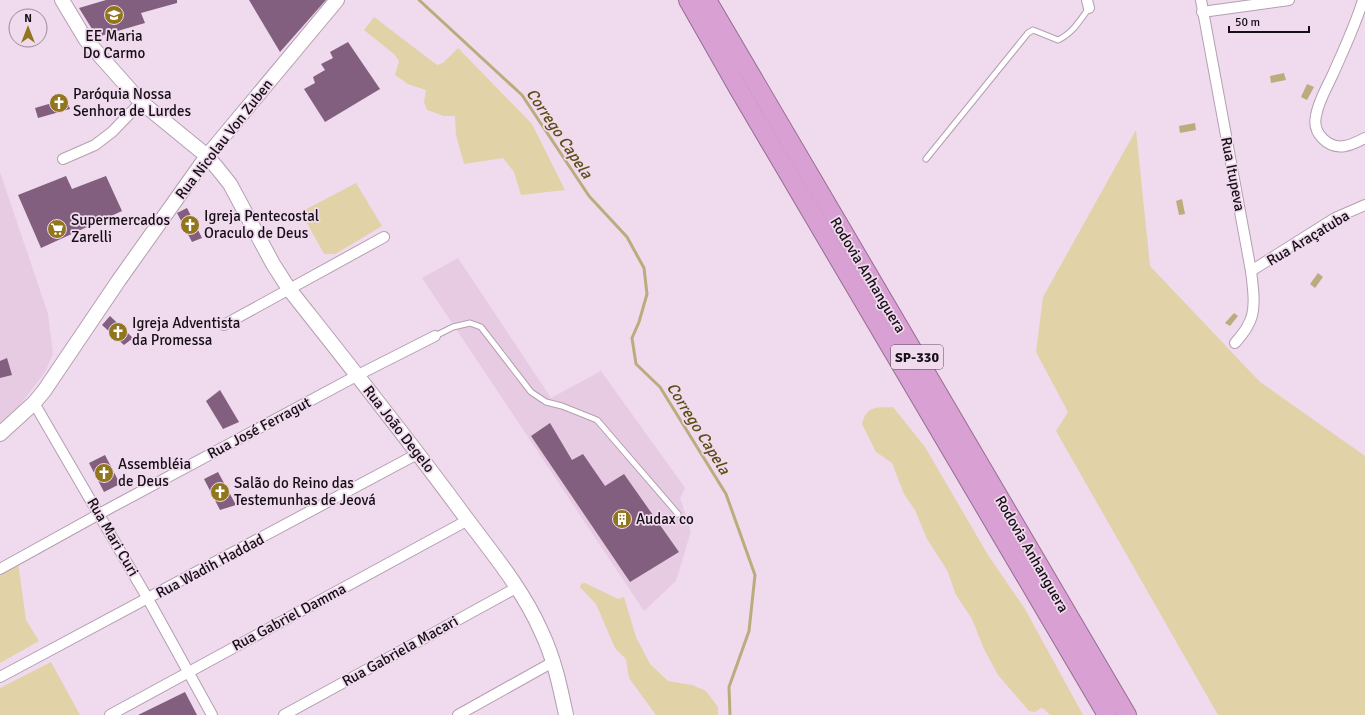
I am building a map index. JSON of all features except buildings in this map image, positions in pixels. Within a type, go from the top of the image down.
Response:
[{"type":"highway","name":"Rodovia Anhanguera","points":[[688,0],[738,88],[1106,715]]},
{"type":"highway","name":"Rodovia Anhanguera","points":[[707,0],[1127,715]]},
{"type":"street","name":"Rua João Degelo","points":[[62,0],[86,40],[141,102],[206,156],[230,184],[273,264],[289,289],[419,453],[516,588],[542,632],[553,662],[566,715]]},
{"type":"street","name":"Rua Nicolau Von Zuben","points":[[0,434],[34,403],[44,391],[119,280],[206,156],[337,0]]},
{"type":"street","name":"Rua Itupeva","points":[[1201,0],[1251,272],[1253,290],[1253,312],[1249,324],[1235,343]]},
{"type":"street","points":[[1202,12],[1289,0]]},
{"type":"street","points":[[1363,0],[1355,26],[1323,94],[1315,118],[1320,136],[1328,144],[1336,147],[1346,146],[1365,138]]},
{"type":"street","points":[[63,159],[95,144],[112,132],[141,102]]},
{"type":"street","name":"Rua Araçatuba","points":[[1251,272],[1335,218],[1365,205]]},
{"type":"street","points":[[224,325],[384,237]]},
{"type":"street","name":"Rua José Ferragut","points":[[0,569],[358,375],[435,336]]},
{"type":"street","name":"Rua Mari Curi","points":[[34,403],[148,598],[212,715]]},
{"type":"street","name":"Rua Wadih Haddad","points":[[0,677],[419,453]]},
{"type":"street","name":"Rua Gabriel Damma","points":[[110,715],[468,520]]},
{"type":"street","name":"Rua Gabriela Macari","points":[[284,715],[516,588]]},
{"type":"street","points":[[458,715],[553,662]]},
{"type":"lane","points":[[926,158],[1028,33],[1033,30],[1058,40],[1065,37],[1075,27],[1088,4]]},
{"type":"lane","points":[[435,336],[453,327],[470,323],[481,327],[531,392],[546,402],[562,406],[597,420],[678,514]]},
{"type":"shaded area","points":[[374,17],[437,65],[443,63],[458,48],[532,124],[565,190],[521,195],[514,172],[503,158],[464,164],[456,135],[455,116],[444,116],[427,110],[424,102],[426,90],[408,84],[395,75],[399,61],[394,54],[364,30]]},
{"type":"shaded area","points":[[1284,73],[1286,80],[1271,83],[1270,76]]},
{"type":"shaded area","points":[[1307,84],[1314,87],[1307,100],[1301,97]]},
{"type":"shaded area","points":[[1195,123],[1196,130],[1180,133],[1179,126]]},
{"type":"shaded area","points":[[1136,130],[1150,266],[1260,382],[1365,456],[1365,715],[1218,715],[1056,431],[1068,412],[1036,352],[1043,297]]},
{"type":"shaded area","points":[[0,172],[48,314],[53,354],[45,372],[7,422],[0,426]]},
{"type":"shaded area","points":[[356,183],[382,226],[335,254],[324,254],[301,212]]},
{"type":"shaded area","points":[[1182,199],[1185,214],[1179,215],[1176,201]]},
{"type":"shaded area","points":[[458,258],[551,398],[601,371],[685,488],[680,498],[691,531],[676,581],[644,611],[422,278]]},
{"type":"shaded area","points":[[1318,273],[1323,277],[1315,288],[1310,284]]},
{"type":"shaded area","points":[[1234,313],[1238,316],[1230,326],[1225,323]]},
{"type":"shaded area","points":[[893,407],[925,447],[988,555],[1025,609],[1083,715],[1050,715],[1041,708],[1035,712],[1029,711],[998,675],[984,649],[972,619],[956,595],[947,570],[927,539],[915,510],[904,494],[892,463],[876,452],[862,424],[867,413],[873,409]]},
{"type":"shaded area","points":[[18,562],[26,620],[39,641],[0,663],[0,571]]},
{"type":"shaded area","points":[[585,583],[618,599],[624,597],[636,637],[650,664],[668,681],[692,685],[706,691],[718,707],[718,715],[656,715],[629,678],[626,659],[615,648],[596,604],[580,587],[581,584]]},
{"type":"shaded area","points":[[51,662],[80,715],[0,715],[0,688]]},
{"type":"waterway","name":"Corrego Capela","points":[[419,0],[522,95],[589,196],[627,237],[644,268],[647,294],[639,322],[632,338],[636,364],[660,387],[726,494],[755,575],[749,631],[729,687],[730,715]]},
{"type":"place","name":"EE Maria Do Carmo","points":[[114,15]]},
{"type":"place","name":"Paróquia Nossa Senhora de Lurdes","points":[[59,103]]},
{"type":"place","name":"Igreja Pentecostal Oraculo de Deus","points":[[190,225]]},
{"type":"place","name":"Supermercados Zarelli","points":[[57,229]]},
{"type":"place","name":"Igreja Adventista da Promessa","points":[[118,332]]},
{"type":"place","name":"Assembléia de Deus","points":[[104,473]]},
{"type":"place","name":"Salão do Reino das Testemunhas de Jeová","points":[[220,492]]},
{"type":"place","name":"Audax co","points":[[622,519]]}]
